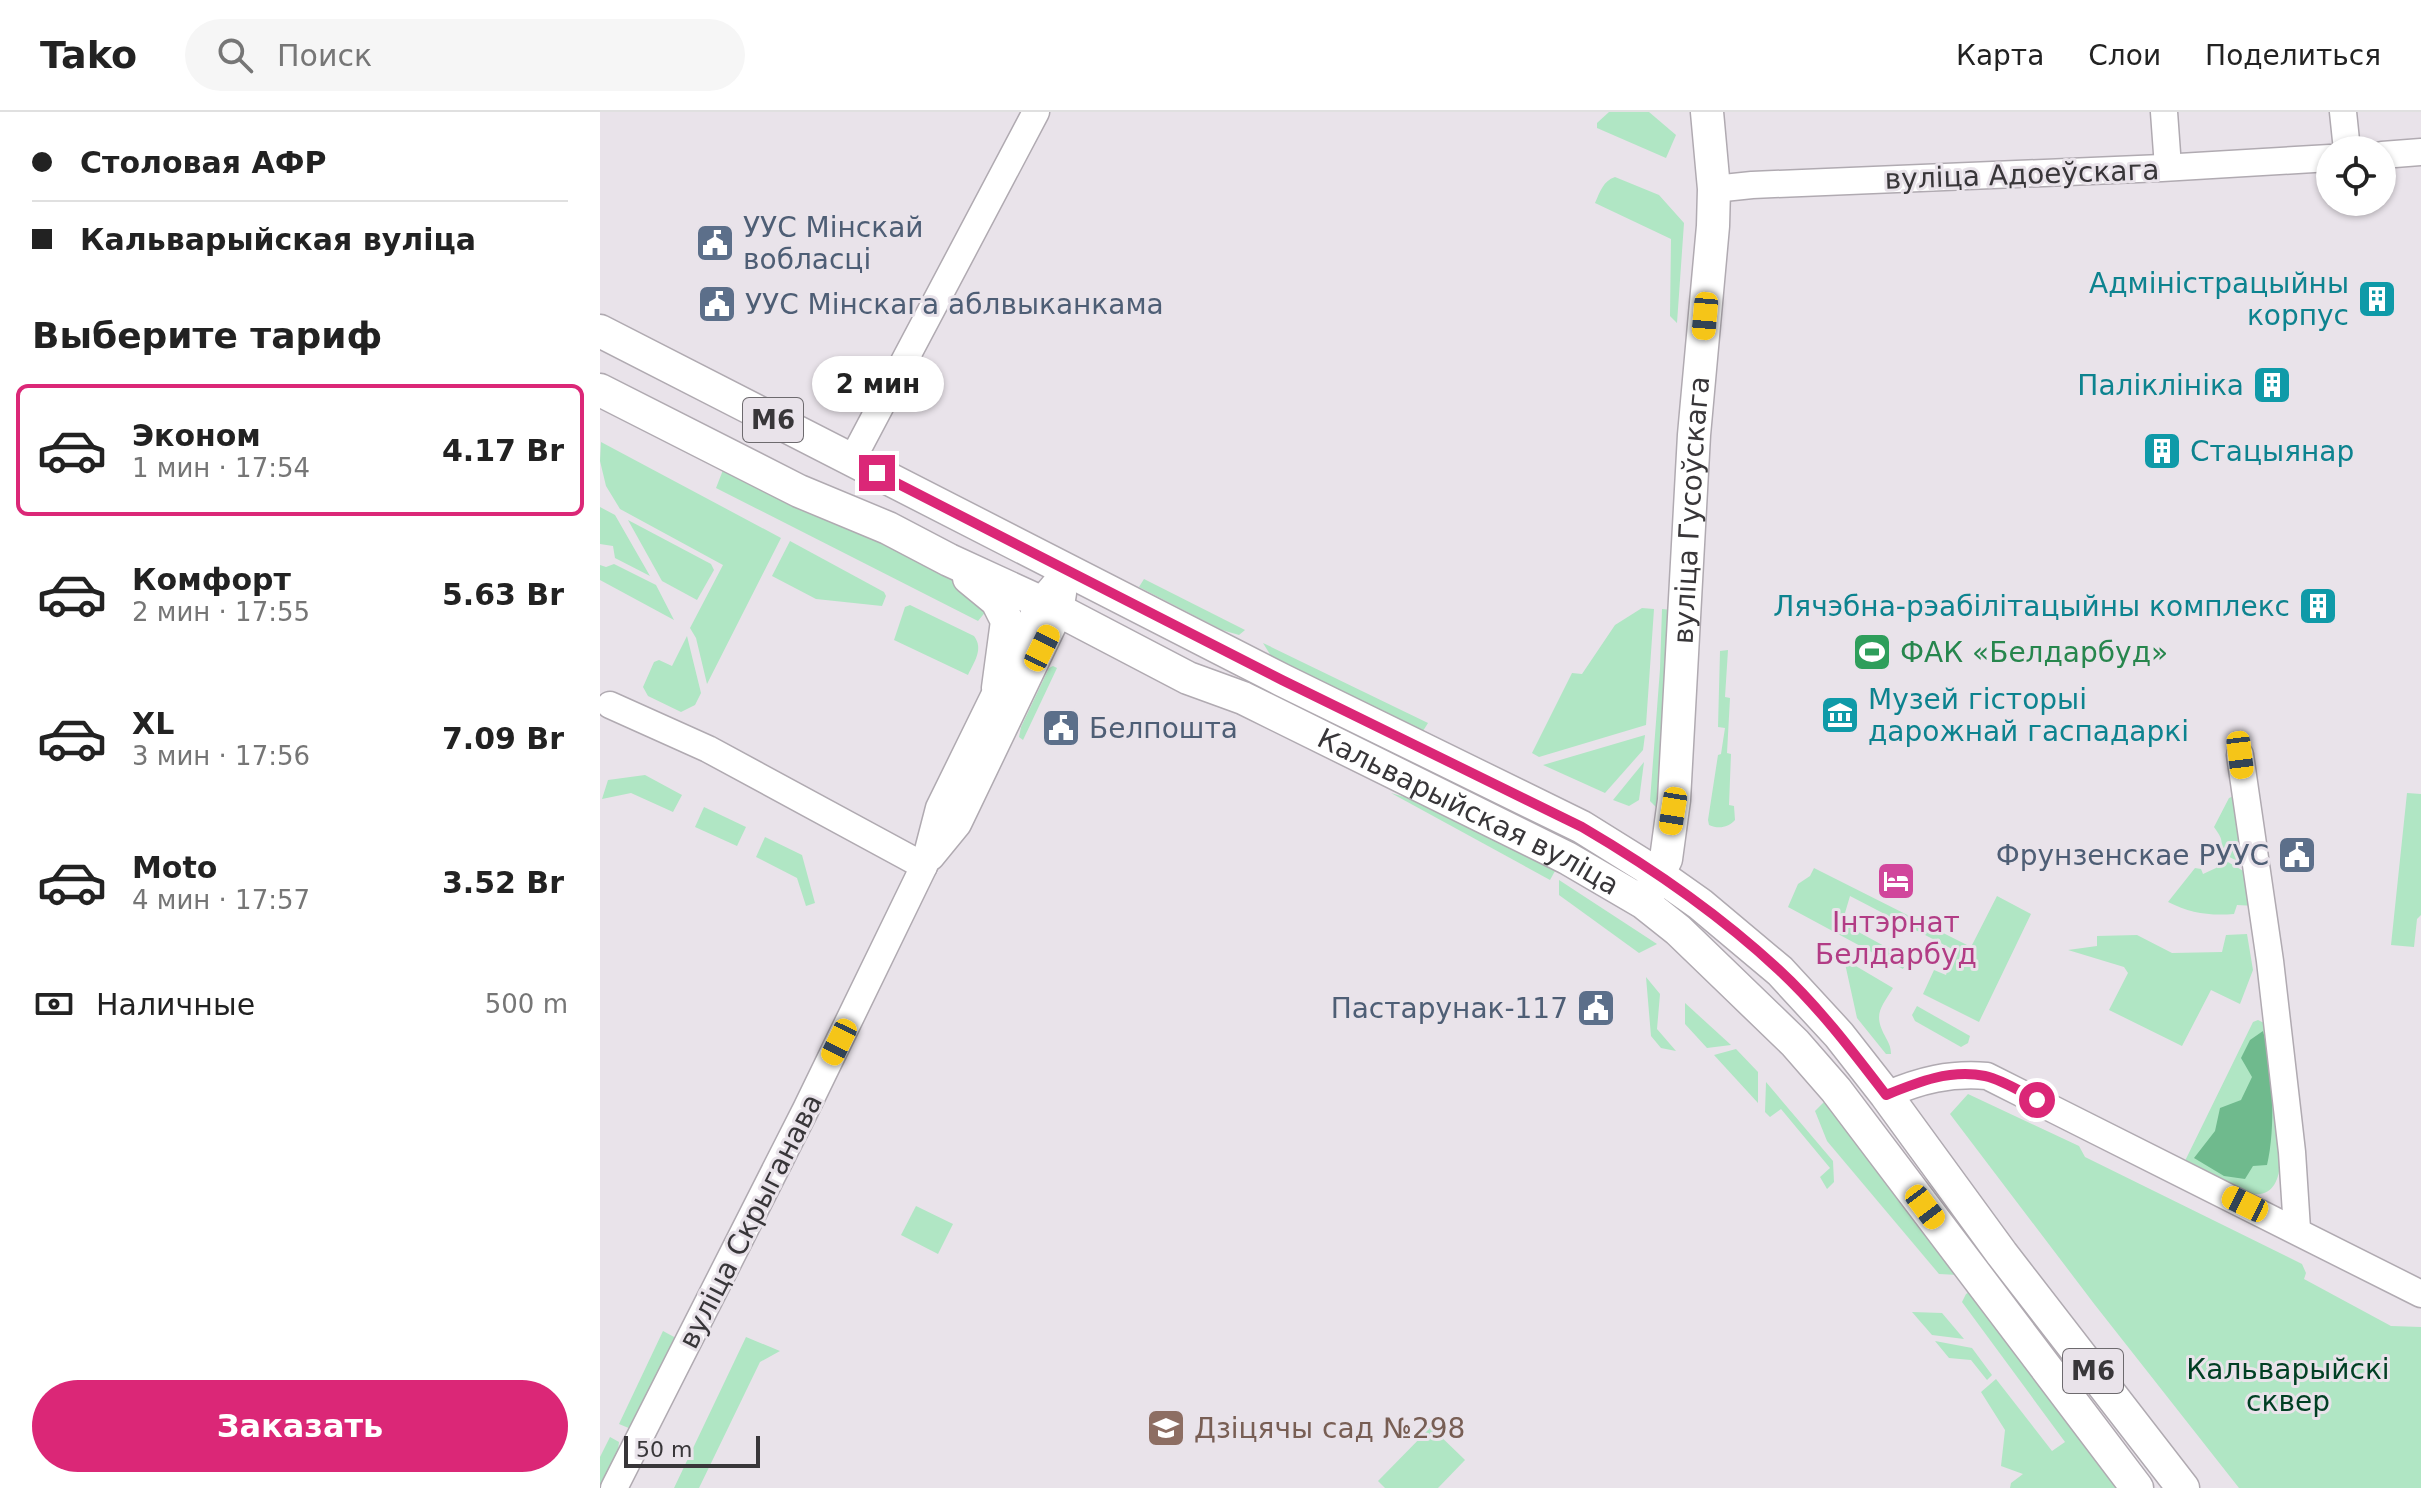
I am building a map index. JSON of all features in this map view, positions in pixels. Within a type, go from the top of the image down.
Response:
[{"type":"main road","name":"вуліца Гусоўскага","points":[[1644,903],[1666,859],[1674,800],[1694,435],[1714,189],[1707,112]]},
{"type":"main road","name":"Кальварыйская вуліца","points":[[600,331],[1270,674],[1582,827],[1700,904],[1780,971],[1839,1035],[2002,1254],[2183,1488]]},
{"type":"main road","name":"Кальварыйская вуліца","points":[[600,390],[799,491],[888,528],[1050,606],[1188,678],[1243,698],[1540,845],[1644,903],[1687,939],[1795,1043],[1858,1119],[2137,1488]]},
{"type":"main road","points":[[799,491],[825,480],[840,454]]},
{"type":"main road","points":[[949,560],[997,601],[1007,621],[998,688]]},
{"type":"main road","points":[[1858,1119],[1886,1095]]},
{"type":"street","points":[[840,454],[898,371],[1036,112]]},
{"type":"street","points":[[2164,112],[2168,167]]},
{"type":"street","points":[[2343,112],[2346,136]]},
{"type":"street","points":[[2396,154],[2421,152]]},
{"type":"street","name":"вуліца Адоеўскага","points":[[1714,189],[2316,159]]},
{"type":"street","name":"вуліца Скрыганава","points":[[924,866],[958,824],[1067,570]]},
{"type":"street","name":"вуліца Скрыганава","points":[[614,1488],[809,1103],[924,866],[939,808],[998,688],[1050,606]]},
{"type":"street","points":[[610,705],[708,749],[924,866]]},
{"type":"street","points":[[2240,755],[2270,961],[2292,1152],[2297,1229]]},
{"type":"street","points":[[1886,1095],[1930,1078],[1966,1074],[1987,1076],[2297,1229],[2421,1294]]},
{"type":"green space","points":[[1609,112],[1649,112],[1676,135],[1666,158],[1597,128],[1597,123]]},
{"type":"green space","points":[[1615,177],[1659,195],[1684,223],[1677,323],[1670,316],[1671,239],[1595,203],[1605,184]]},
{"type":"green space","points":[[601,442],[781,538],[707,684],[696,638],[690,628],[723,565],[620,509],[606,486],[600,461]]},
{"type":"green space","points":[[723,470],[794,507],[859,532],[969,586],[987,610],[978,621],[716,488]]},
{"type":"green space","points":[[600,507],[615,515],[650,576],[615,558],[613,546],[600,544]]},
{"type":"green space","points":[[628,520],[711,564],[714,570],[697,600],[662,581]]},
{"type":"green space","points":[[790,541],[884,592],[886,596],[882,606],[816,599],[772,576]]},
{"type":"green space","points":[[614,564],[656,585],[674,620],[600,580],[600,565],[606,567]]},
{"type":"green space","points":[[1144,579],[1245,630],[1239,635],[1222,630],[1139,587]]},
{"type":"green space","points":[[910,605],[974,636],[978,651],[968,675],[894,640],[905,607]]},
{"type":"green space","points":[[1642,608],[1654,609],[1646,725],[1539,757],[1532,753],[1572,673],[1582,674],[1615,625]]},
{"type":"green space","points":[[1662,609],[1673,610],[1657,808],[1650,801]]},
{"type":"green space","points":[[687,636],[701,693],[695,705],[681,712],[648,696],[643,687],[654,662],[659,660],[672,666]]},
{"type":"green space","points":[[1263,643],[1428,723],[1423,731],[1271,656]]},
{"type":"green space","points":[[1728,650],[1725,697],[1730,698],[1727,753],[1731,754],[1729,805],[1734,806],[1735,820],[1719,827],[1709,825],[1708,820],[1725,728],[1718,727],[1720,651]]},
{"type":"green space","points":[[1049,668],[1057,668],[1023,740],[1019,737],[1021,727]]},
{"type":"green space","points":[[1645,735],[1643,750],[1605,793],[1543,765]]},
{"type":"green space","points":[[1644,762],[1639,800],[1629,806],[1613,800]]},
{"type":"green space","points":[[645,775],[682,795],[673,812],[631,793],[602,799],[608,780]]},
{"type":"green space","points":[[1391,793],[1432,805],[1555,871],[1550,880]]},
{"type":"green space","points":[[2407,793],[2421,794],[2421,915],[2417,919],[2414,947],[2391,945]]},
{"type":"green space","points":[[2234,796],[2252,868],[2221,853],[2221,840],[2214,827],[2229,798]]},
{"type":"green space","points":[[704,807],[746,827],[737,846],[695,827]]},
{"type":"green space","points":[[765,837],[802,855],[815,903],[806,906],[797,878],[756,857]]},
{"type":"green space","points":[[2221,858],[2252,876],[2256,906],[2237,905],[2234,914],[2216,915],[2184,909],[2168,902],[2195,868],[2201,869],[2203,874],[2216,868]]},
{"type":"green space","points":[[1814,868],[1971,947],[1997,896],[2031,914],[1979,1022],[1923,994],[1934,970],[1946,975],[1954,950],[1850,896],[1842,923],[1908,959],[1903,969],[1788,907],[1798,884],[1810,876]]},
{"type":"green space","points":[[1559,880],[1657,944],[1639,953],[1559,895]]},
{"type":"green space","points":[[2247,934],[2253,970],[2240,1004],[2211,990],[2182,1046],[2109,1010],[2128,973],[2124,967],[2068,950],[2097,946],[2097,936],[2137,935],[2172,953],[2222,952],[2226,935]]},
{"type":"green space","points":[[1844,959],[1893,988],[1879,1016],[1891,1054],[1886,1054],[1857,1018]]},
{"type":"green space","points":[[1646,977],[1660,994],[1657,1029],[1676,1051],[1661,1048],[1651,1036]]},
{"type":"green space","points":[[1685,1003],[1731,1045],[1707,1048],[1685,1024]]},
{"type":"green space","points":[[1917,1006],[1970,1036],[1968,1043],[1961,1047],[1915,1021],[1912,1015]]},
{"type":"green space","points":[[2258,1020],[2266,1024],[2280,1161],[2277,1180],[2268,1191],[2257,1194],[2227,1187],[2183,1165],[2253,1022]]},
{"type":"green space","points":[[2263,1031],[2272,1098],[2272,1134],[2267,1165],[2253,1166],[2245,1179],[2224,1176],[2194,1158],[2215,1131],[2220,1108],[2241,1100],[2252,1077],[2241,1058],[2250,1040]]},
{"type":"green space","points":[[1736,1049],[1758,1072],[1758,1103],[1714,1055]]},
{"type":"green space","points":[[1766,1082],[1833,1161],[1834,1182],[1827,1189],[1820,1177],[1830,1168],[1781,1109],[1770,1117],[1765,1112]]},
{"type":"green space","name":"Кальварыйскі сквер","points":[[1968,1094],[2079,1146],[2085,1157],[2302,1264],[2306,1273],[2304,1279],[2391,1326],[2421,1327],[2421,1488],[2239,1488],[1950,1114]]},
{"type":"green space","points":[[1824,1102],[1958,1275],[1939,1274],[1827,1141],[1815,1111]]},
{"type":"green space","points":[[916,1206],[953,1224],[938,1254],[901,1235]]},
{"type":"green space","points":[[1971,1291],[2116,1488],[2010,1488],[2011,1483],[2023,1474],[2001,1466],[2005,1430],[1981,1392],[1996,1379],[2052,1451],[2065,1442],[1962,1302]]},
{"type":"green space","points":[[1912,1312],[1942,1313],[1964,1339],[1932,1335]]},
{"type":"green space","points":[[663,1331],[676,1338],[631,1429],[619,1424]]},
{"type":"green space","points":[[746,1337],[780,1351],[760,1362],[699,1488],[674,1488]]},
{"type":"green space","points":[[1935,1341],[1972,1348],[1992,1375],[1987,1380],[1971,1360],[1949,1358]]},
{"type":"green space","points":[[1431,1427],[1465,1460],[1438,1488],[1385,1488],[1378,1481]]},
{"type":"green space","points":[[610,1437],[619,1442],[618,1448],[600,1488],[600,1457]]},
{"type":"place","name":"УУС Мінскай вобласці","points":[[715,243]]},
{"type":"place","name":"Адміністрацыйны корпус","points":[[2377,299]]},
{"type":"place","name":"УУС Мінскага аблвыканкама","points":[[717,304]]},
{"type":"place","name":"Паліклініка","points":[[2272,385]]},
{"type":"place","name":"Стацыянар","points":[[2162,451]]},
{"type":"place","name":"Лячэбна-рэабілітацыйны комплекс","points":[[2318,606]]},
{"type":"place","name":"ФАК «Белдарбуд»","points":[[1872,652]]},
{"type":"place","name":"Музей гісторыі дарожнай гаспадаркі","points":[[1840,715]]},
{"type":"place","name":"Белпошта","points":[[1061,728]]},
{"type":"place","name":"Фрунзенскае РУУС","points":[[2297,855]]},
{"type":"place","name":"Інтэрнат Белдарбуд","points":[[1896,881]]},
{"type":"place","name":"Пастарунак-117","points":[[1596,1008]]},
{"type":"place","name":"Дзіцячы сад №298","points":[[1166,1428]]},
{"type":"route","points":[[877,473],[1282,680],[1582,827],[1620,850],[1700,904],[1780,971],[1839,1035],[1886,1095],[1919,1081],[1966,1074],[1987,1076],[2037,1100]]}]
